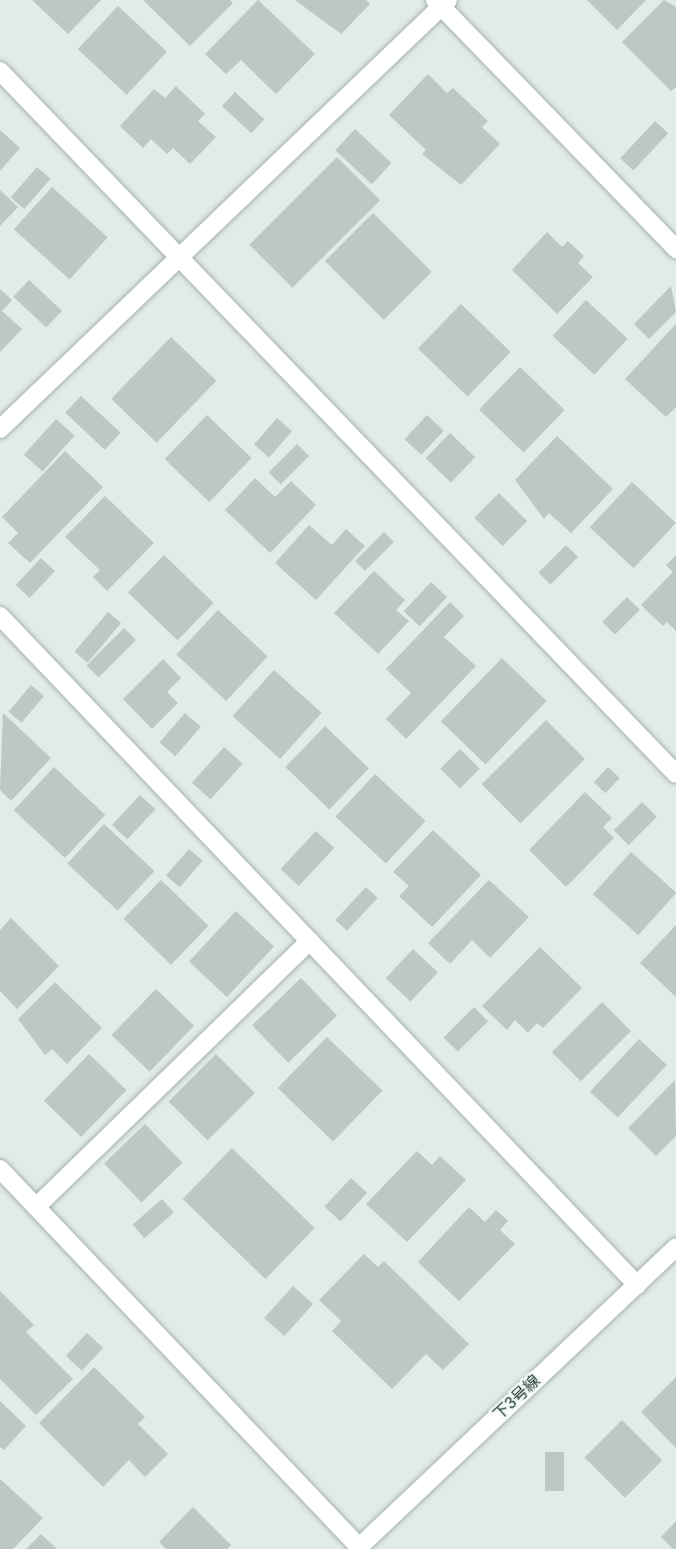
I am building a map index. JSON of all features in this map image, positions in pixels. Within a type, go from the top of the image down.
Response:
[{"type":"street","points":[[0,429],[182,259],[441,2],[676,249]]},
{"type":"street","points":[[0,71],[676,774]]},
{"type":"street","points":[[0,616],[637,1285]]},
{"type":"street","points":[[36,1207],[310,941]]},
{"type":"street","points":[[0,1169],[359,1548]]},
{"type":"street","name":"下3号線","points":[[359,1548],[676,1247]]},
{"type":"building","points":[[32,0],[101,0],[68,34]]},
{"type":"building","points":[[143,0],[230,0],[233,3],[190,46]]},
{"type":"building","points":[[258,0],[315,54],[276,94],[241,60],[226,74],[205,54]]},
{"type":"building","points":[[295,0],[366,0],[370,4],[341,34]]},
{"type":"building","points":[[587,0],[646,0],[617,30]]},
{"type":"building","points":[[664,0],[676,7],[676,87],[671,91],[622,42]]},
{"type":"building","points":[[118,6],[167,52],[127,95],[78,49]]},
{"type":"building","points":[[428,74],[447,93],[453,88],[488,121],[482,127],[500,144],[461,185],[422,154],[426,150],[389,115]]},
{"type":"building","points":[[176,86],[205,114],[198,121],[216,137],[190,164],[173,148],[167,154],[151,139],[143,148],[120,126],[154,89],[165,98]]},
{"type":"building","points":[[235,92],[264,119],[251,133],[222,106]]},
{"type":"building","points":[[655,121],[668,133],[633,171],[620,158]]},
{"type":"building","points":[[355,129],[392,163],[372,184],[335,150]]},
{"type":"building","points":[[0,130],[20,148],[0,171]]},
{"type":"building","points":[[337,157],[380,200],[292,288],[249,245]]},
{"type":"building","points":[[37,167],[51,179],[24,209],[11,197]]},
{"type":"building","points":[[52,187],[108,237],[70,280],[14,229]]},
{"type":"building","points":[[0,190],[18,207],[0,226]]},
{"type":"building","points":[[373,213],[432,272],[384,320],[325,261]]},
{"type":"building","points":[[547,232],[562,247],[568,241],[584,256],[578,263],[593,277],[557,314],[512,270]]},
{"type":"building","points":[[29,280],[62,311],[46,328],[13,297]]},
{"type":"building","points":[[671,286],[676,312],[649,339],[634,324]]},
{"type":"building","points":[[0,289],[12,300],[2,311],[22,329],[0,352]]},
{"type":"building","points":[[586,300],[628,339],[594,375],[553,336]]},
{"type":"building","points":[[461,304],[511,352],[468,397],[418,349]]},
{"type":"building","points":[[676,324],[676,407],[666,417],[625,379]]},
{"type":"building","points":[[171,337],[216,381],[157,443],[111,399]]},
{"type":"building","points":[[520,367],[565,410],[524,453],[479,409]]},
{"type":"building","points":[[81,396],[120,433],[105,450],[65,413]]},
{"type":"building","points":[[207,415],[252,458],[209,502],[165,459]]},
{"type":"building","points":[[427,415],[444,431],[421,455],[404,439]]},
{"type":"building","points":[[277,418],[292,431],[269,458],[254,444]]},
{"type":"building","points":[[56,419],[75,436],[42,471],[24,455]]},
{"type":"building","points":[[450,433],[475,457],[451,482],[426,458]]},
{"type":"building","points":[[557,436],[613,489],[571,533],[549,513],[544,519],[515,480]]},
{"type":"building","points":[[297,444],[309,456],[281,484],[269,472]]},
{"type":"building","points":[[65,451],[103,487],[30,563],[8,543],[18,533],[2,517]]},
{"type":"building","points":[[255,478],[275,497],[291,481],[316,505],[270,553],[225,510]]},
{"type":"building","points":[[632,482],[676,523],[634,568],[590,527]]},
{"type":"building","points":[[499,493],[527,521],[503,546],[474,518]]},
{"type":"building","points":[[105,496],[154,543],[107,591],[93,577],[100,570],[65,537]]},
{"type":"building","points":[[309,525],[332,545],[346,529],[365,546],[316,600],[275,563]]},
{"type":"building","points":[[384,532],[394,542],[365,571],[355,561]]},
{"type":"building","points":[[566,545],[578,557],[550,585],[538,573]]},
{"type":"building","points":[[164,555],[214,603],[178,640],[128,592]]},
{"type":"building","points":[[676,555],[676,631],[667,622],[663,626],[641,605],[673,572],[666,565]]},
{"type":"building","points":[[41,558],[55,571],[30,598],[16,585]]},
{"type":"building","points":[[374,571],[405,600],[396,610],[409,621],[378,654],[334,613]]},
{"type":"building","points":[[431,582],[447,597],[420,626],[404,611]]},
{"type":"building","points":[[627,597],[640,610],[615,634],[602,622]]},
{"type":"building","points":[[450,602],[464,616],[444,637],[476,666],[406,739],[386,719],[411,693],[386,669]]},
{"type":"building","points":[[218,610],[268,656],[226,701],[176,655]]},
{"type":"building","points":[[108,612],[121,623],[88,663],[75,652]]},
{"type":"building","points":[[124,628],[136,640],[99,677],[87,665]]},
{"type":"building","points":[[502,658],[547,701],[485,764],[441,721]]},
{"type":"building","points":[[163,659],[181,678],[167,692],[178,703],[152,729],[123,699]]},
{"type":"building","points":[[274,670],[322,713],[280,759],[233,716]]},
{"type":"building","points":[[31,685],[44,696],[22,723],[9,712]]},
{"type":"building","points":[[3,713],[51,758],[11,801],[0,790]]},
{"type":"building","points":[[185,713],[201,727],[175,756],[159,742]]},
{"type":"building","points":[[546,720],[585,759],[521,823],[482,784]]},
{"type":"building","points":[[325,726],[369,768],[329,809],[285,767]]},
{"type":"building","points":[[224,747],[243,764],[210,799],[192,783]]},
{"type":"building","points":[[460,749],[480,769],[460,789],[440,769]]},
{"type":"building","points":[[54,767],[105,815],[65,858],[14,810]]},
{"type":"building","points":[[608,767],[620,778],[605,793],[594,782]]},
{"type":"building","points":[[375,774],[425,821],[386,863],[335,816]]},
{"type":"building","points":[[585,792],[612,818],[603,827],[614,838],[566,887],[529,850]]},
{"type":"building","points":[[140,795],[155,809],[127,839],[112,825]]},
{"type":"building","points":[[642,802],[657,817],[629,845],[614,830]]},
{"type":"building","points":[[104,824],[154,871],[118,911],[67,863]]},
{"type":"building","points":[[433,830],[481,875],[432,927],[399,896],[409,886],[393,872]]},
{"type":"building","points":[[316,831],[334,848],[299,886],[281,869]]},
{"type":"building","points":[[189,849],[203,861],[180,887],[166,875]]},
{"type":"building","points":[[631,852],[676,893],[638,935],[593,894]]},
{"type":"building","points":[[161,880],[208,926],[171,965],[123,919]]},
{"type":"building","points":[[489,880],[529,917],[490,958],[472,940],[450,964],[428,943]]},
{"type":"building","points":[[366,887],[378,898],[347,931],[335,920]]},
{"type":"building","points":[[236,911],[274,946],[227,997],[189,961]]},
{"type":"building","points":[[11,918],[59,966],[17,1009],[0,991],[0,930]]},
{"type":"building","points":[[676,925],[676,997],[640,963]]},
{"type":"building","points":[[540,947],[582,988],[543,1028],[537,1023],[528,1033],[515,1020],[507,1030],[482,1006]]},
{"type":"building","points":[[413,949],[438,972],[411,1001],[386,978]]},
{"type":"building","points":[[301,978],[337,1015],[288,1063],[252,1025]]},
{"type":"building","points":[[55,982],[102,1028],[67,1064],[52,1049],[45,1055],[18,1019]]},
{"type":"building","points":[[156,989],[194,1026],[150,1072],[112,1035]]},
{"type":"building","points":[[602,1002],[631,1031],[581,1081],[552,1052]]},
{"type":"building","points":[[474,1007],[488,1021],[458,1052],[444,1037]]},
{"type":"building","points":[[327,1037],[382,1090],[333,1142],[278,1088]]},
{"type":"building","points":[[639,1039],[667,1065],[618,1118],[590,1092]]},
{"type":"building","points":[[89,1054],[126,1090],[81,1137],[44,1101]]},
{"type":"building","points":[[216,1054],[255,1093],[208,1140],[169,1101]]},
{"type":"building","points":[[675,1080],[676,1136],[656,1156],[628,1128]]},
{"type":"building","points":[[145,1124],[183,1163],[142,1202],[104,1164]]},
{"type":"building","points":[[232,1148],[315,1228],[265,1279],[183,1199]]},
{"type":"building","points":[[417,1151],[432,1165],[440,1156],[466,1180],[407,1242],[366,1204]]},
{"type":"building","points":[[351,1178],[367,1193],[340,1222],[324,1207]]},
{"type":"building","points":[[162,1199],[174,1213],[144,1238],[133,1225]]},
{"type":"building","points":[[469,1207],[485,1222],[496,1210],[508,1221],[500,1230],[515,1244],[459,1301],[418,1262]]},
{"type":"building","points":[[364,1254],[378,1267],[384,1261],[469,1344],[443,1370],[426,1354],[392,1389],[332,1331],[341,1321],[319,1300]]},
{"type":"building","points":[[293,1286],[313,1304],[284,1336],[264,1318]]},
{"type":"building","points":[[0,1291],[34,1325],[26,1332],[73,1379],[36,1415],[0,1379]]},
{"type":"building","points":[[87,1333],[103,1348],[82,1371],[66,1356]]},
{"type":"building","points":[[94,1367],[145,1417],[138,1424],[168,1454],[145,1477],[129,1460],[103,1487],[39,1423]]},
{"type":"building","points":[[676,1377],[676,1448],[641,1412]]},
{"type":"building","points":[[0,1401],[26,1426],[4,1450],[0,1447]]},
{"type":"building","points":[[622,1420],[662,1460],[625,1498],[585,1457]]},
{"type":"building","points":[[545,1452],[564,1452],[564,1491],[545,1491]]},
{"type":"building","points":[[0,1479],[43,1518],[13,1549],[0,1549]]},
{"type":"building","points":[[193,1507],[231,1545],[227,1549],[166,1549],[159,1542]]},
{"type":"building","points":[[676,1521],[676,1549],[673,1549],[661,1537]]},
{"type":"building","points":[[41,1534],[57,1549],[26,1549]]}]
